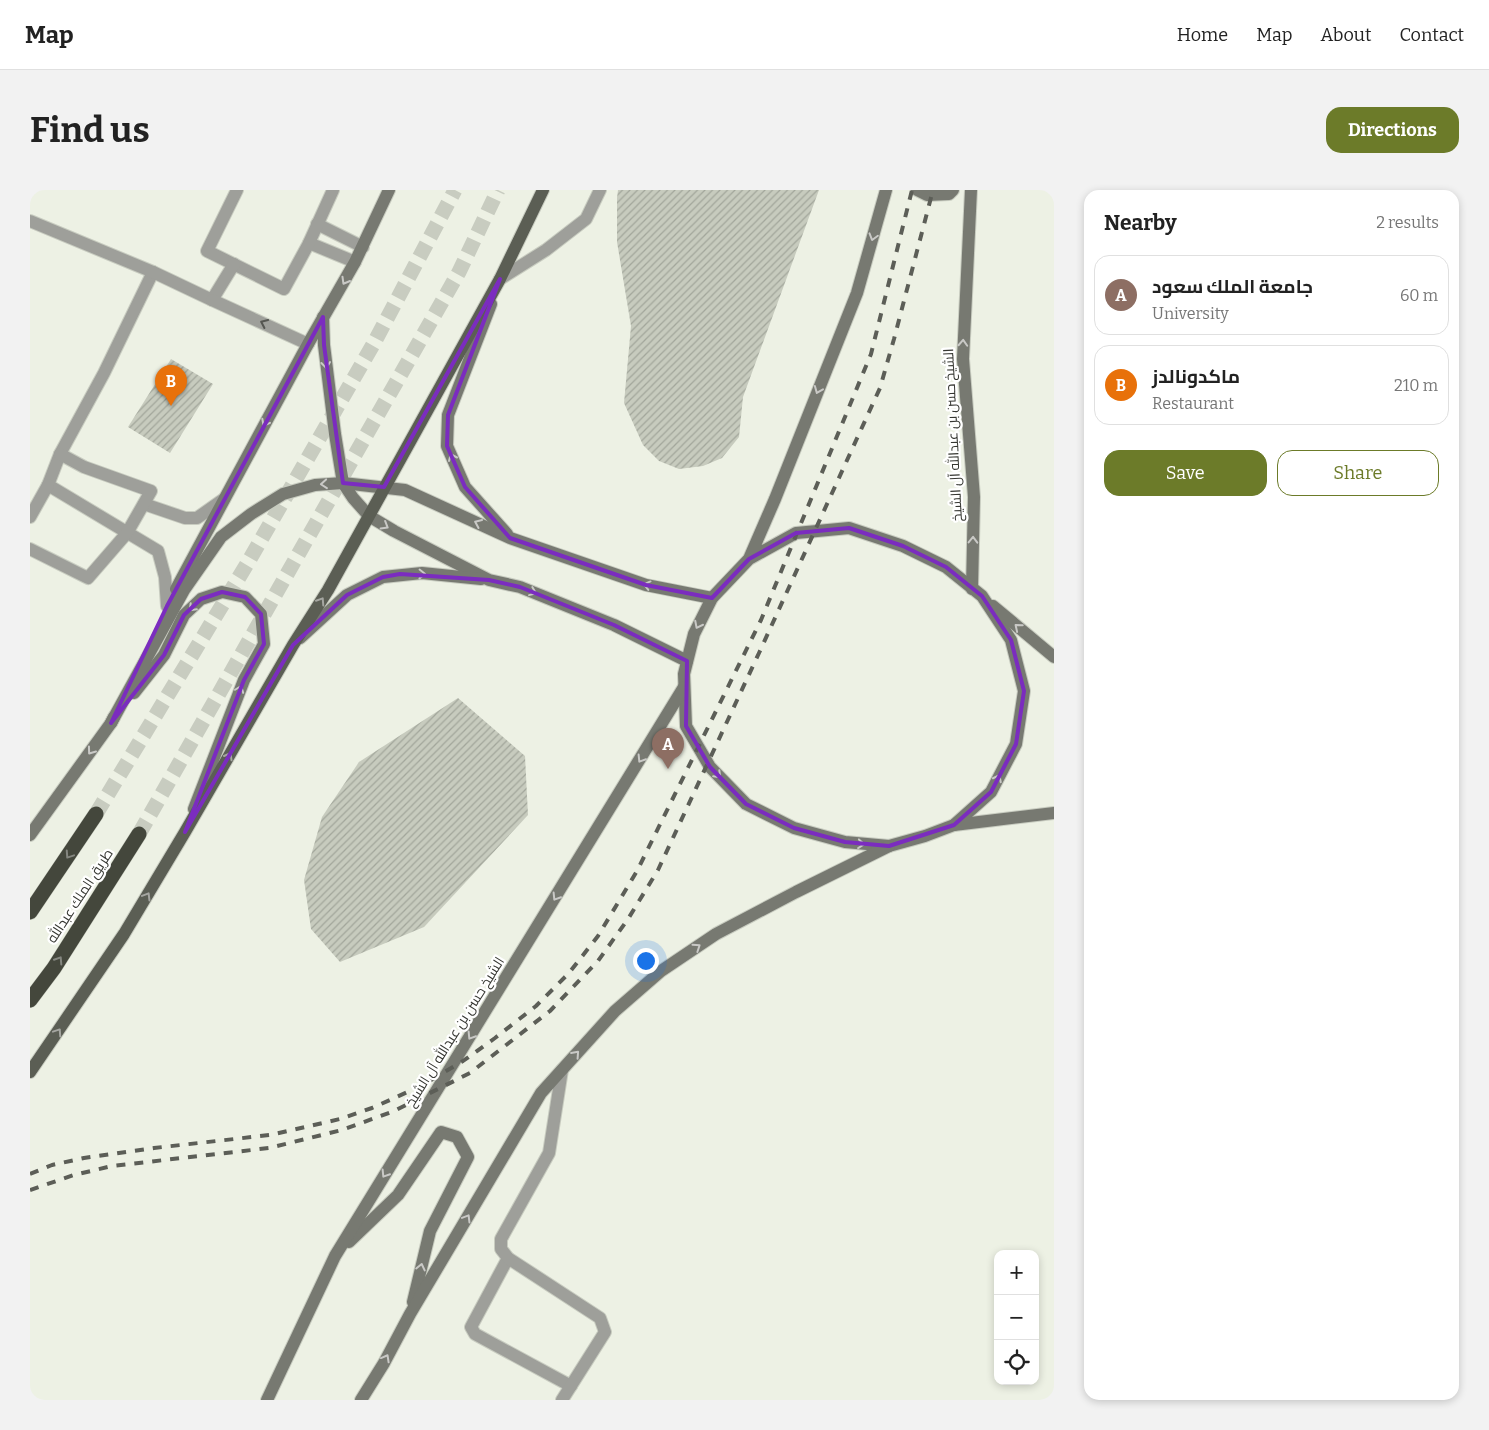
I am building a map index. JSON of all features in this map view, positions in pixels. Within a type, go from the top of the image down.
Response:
[{"type":"highway","points":[[30,912],[96,814]]},
{"type":"highway","name":"طريق الملك عبدالله","points":[[30,1000],[54,968],[139,834]]},
{"type":"main road","points":[[111,723],[167,606],[308,344],[355,262],[389,190]]},
{"type":"main road","points":[[30,1072],[124,934],[292,645],[328,590],[500,279],[543,190]]},
{"type":"main road","name":"الشيخ حسن بن عبدالله آل الشيخ","points":[[749,559],[775,499],[857,293],[886,190]]},
{"type":"main road","points":[[917,190],[927,194],[949,194],[953,190]]},
{"type":"main road","name":"الشيخ حسن بن عبدالله آل الشيخ","points":[[971,190],[963,359],[974,497],[977,592]]},
{"type":"main road","points":[[500,279],[448,415],[447,446],[465,487],[510,538]]},
{"type":"main road","points":[[324,317],[324,346],[335,434],[343,482],[353,498],[369,516],[489,580]]},
{"type":"main road","points":[[111,723],[184,590],[221,537],[251,514],[283,494],[315,485],[343,482],[405,490],[510,538],[646,585],[712,598]]},
{"type":"main road","name":"الشيخ حسن بن عبدالله آل الشيخ","points":[[361,1400],[384,1364],[410,1314],[541,1093],[615,1011],[660,971],[716,934],[889,846],[954,826],[992,792],[1016,744],[1024,691],[1010,640],[977,592],[946,567],[902,546],[848,528],[796,533],[749,559],[712,598],[694,634],[684,674],[686,726],[710,767],[746,804],[794,828],[846,842],[889,846]]},
{"type":"main road","points":[[292,645],[347,595],[383,577],[422,573],[489,580],[520,587],[614,625],[687,660]]},
{"type":"main road","points":[[30,835],[111,723],[164,655],[184,616],[201,599],[222,592],[245,597],[261,614],[264,644],[244,680],[185,832]]},
{"type":"main road","points":[[977,592],[1054,657]]},
{"type":"main road","name":"الشيخ حسن بن عبدالله آل الشيخ","points":[[267,1400],[335,1256],[684,687]]},
{"type":"main road","points":[[954,826],[1054,813]]},
{"type":"main road","points":[[335,1256],[398,1195],[441,1132],[457,1136],[468,1157],[430,1231],[410,1314]]},
{"type":"street","points":[[238,190],[207,251],[284,289],[309,243],[332,190]]},
{"type":"street","points":[[500,279],[546,250],[586,219],[600,190]]},
{"type":"street","points":[[30,221],[152,272],[308,344]]},
{"type":"street","points":[[317,224],[362,247]]},
{"type":"street","points":[[309,243],[355,262]]},
{"type":"street","points":[[212,300],[234,264]]},
{"type":"street","points":[[30,517],[48,484],[60,454],[104,372],[152,272]]},
{"type":"street","points":[[30,549],[88,578],[127,533],[150,491],[84,467],[60,454]]},
{"type":"street","points":[[48,484],[158,551],[165,578],[167,606]]},
{"type":"street","points":[[144,504],[185,518],[197,518],[224,499]]},
{"type":"street","points":[[562,1070],[549,1153],[501,1238],[501,1249],[508,1258],[600,1318],[605,1332],[562,1400]]},
{"type":"street","points":[[508,1258],[471,1327],[472,1331],[571,1386]]},
{"type":"highlighted area","points":[[500,279],[448,415],[447,446],[465,487],[510,538],[646,585],[712,598],[749,559],[796,533],[849,528],[903,546],[946,567],[982,596],[1011,640],[1024,691],[1016,744],[991,792],[954,825],[889,846],[845,842],[794,828],[746,804],[710,767],[686,726],[687,661],[614,625],[520,587],[489,580],[400,574],[383,577],[347,595],[293,645],[185,832],[244,680],[264,644],[261,614],[245,597],[222,592],[201,599],[184,615],[164,655],[111,723],[167,606],[323,317],[324,345],[343,483],[384,487]]},
{"type":"building","points":[[618,190],[819,190],[743,397],[739,437],[722,458],[703,466],[679,469],[659,461],[643,445],[624,403],[631,326],[617,242]]},
{"type":"building","points":[[171,359],[213,384],[170,453],[128,427]]},
{"type":"building","points":[[458,698],[525,756],[528,815],[424,927],[340,962],[311,929],[304,880],[322,817],[359,762]]},
{"type":"tunnel","points":[[96,814],[247,564],[374,343],[455,190]]},
{"type":"tunnel","points":[[139,834],[459,272],[498,190]]},
{"type":"railway","points":[[30,1174],[52,1165],[84,1158],[270,1135],[340,1119],[372,1108],[421,1086],[463,1061],[536,1006],[569,973],[598,936],[637,871],[761,620],[871,354],[912,190]]},
{"type":"railway","points":[[30,1190],[74,1175],[112,1166],[269,1148],[342,1130],[394,1111],[470,1073],[550,1011],[598,961],[628,919],[658,870],[880,388],[933,190]]},
{"type":"place","name":"ماكدونالدز","points":[[171,406]]},
{"type":"place","name":"جامعة الملك سعود","points":[[668,769]]}]
